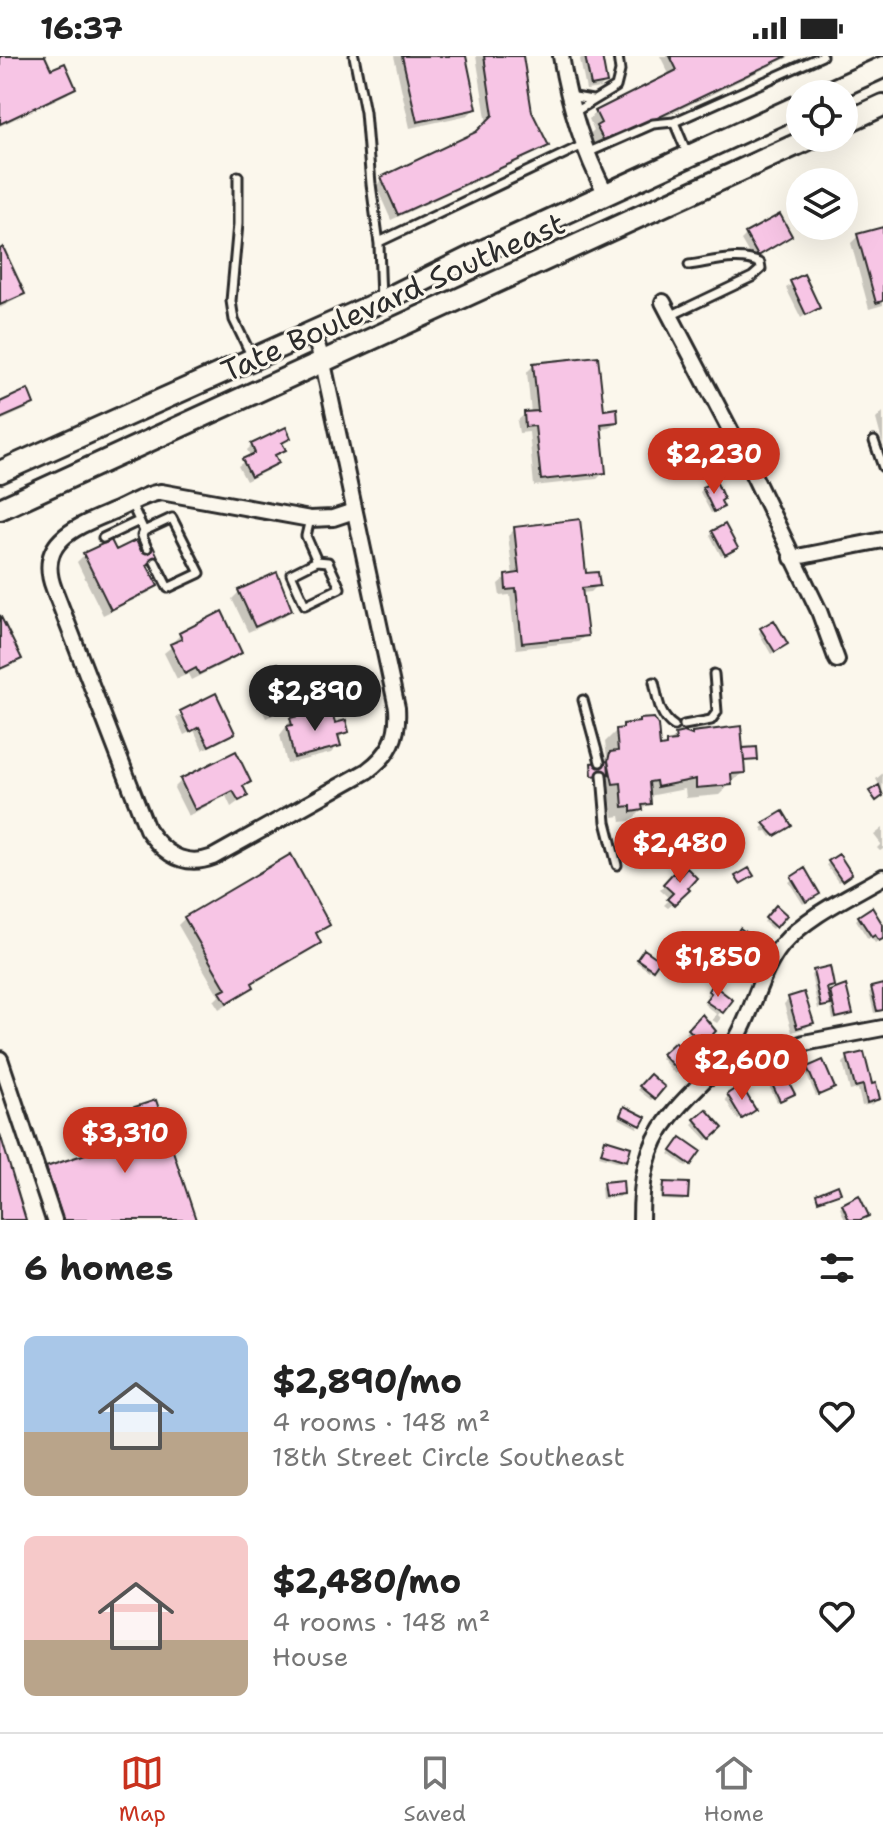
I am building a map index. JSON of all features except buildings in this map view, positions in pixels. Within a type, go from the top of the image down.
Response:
[{"type":"main road","points":[[854,80],[882,67]]},
{"type":"main road","points":[[858,117],[883,105]]},
{"type":"main road","name":"Tate Boulevard Southeast","points":[[0,472],[382,301],[786,111]]},
{"type":"main road","name":"Tate Boulevard Southeast","points":[[0,509],[786,150]]},
{"type":"street","points":[[561,56],[573,113],[585,149],[606,194]]},
{"type":"street","points":[[663,302],[748,464],[819,611],[837,660]]},
{"type":"street","points":[[313,332],[323,363],[397,708],[397,728],[391,748],[367,771],[213,857],[180,860],[163,850],[147,829],[50,575],[52,555],[63,537],[74,529],[154,493],[168,492],[310,519],[333,518],[354,511]]},
{"type":"street","points":[[792,558],[883,540]]},
{"type":"street","points":[[641,1220],[644,1169],[659,1132],[670,1115],[721,1066],[738,1036],[765,973],[782,945],[810,922],[883,877]]},
{"type":"street","points":[[710,1077],[804,1043],[833,1035],[883,1028]]},
{"type":"street","points":[[0,1059],[54,1220]]},
{"type":"lane","points":[[354,56],[365,112],[382,301]]},
{"type":"lane","points":[[573,113],[616,87],[620,71],[618,56]]},
{"type":"lane","points":[[379,242],[585,149],[653,124],[674,122],[822,56]]},
{"type":"lane","points":[[877,56],[882,67]]},
{"type":"lane","points":[[569,96],[592,100]]},
{"type":"lane","points":[[674,122],[688,156]]},
{"type":"lane","points":[[238,176],[238,224],[231,301],[234,320],[253,359]]},
{"type":"lane","points":[[670,316],[752,277],[761,269],[760,263],[736,258],[689,265]]},
{"type":"lane","points":[[874,441],[883,467]]},
{"type":"lane","points":[[131,503],[144,531],[142,536],[147,548]]},
{"type":"lane","points":[[144,531],[172,518],[200,573],[168,588],[155,562]]},
{"type":"lane","points":[[310,519],[306,536],[317,561]]},
{"type":"lane","points":[[103,538],[139,521]]},
{"type":"lane","points":[[317,561],[328,562],[340,588],[305,605],[291,574],[317,561]]},
{"type":"lane","points":[[654,682],[660,709],[667,721],[679,726],[711,720],[717,712],[714,674]]},
{"type":"lane","points":[[583,700],[600,762]]},
{"type":"lane","points":[[602,775],[606,822],[617,865]]}]
